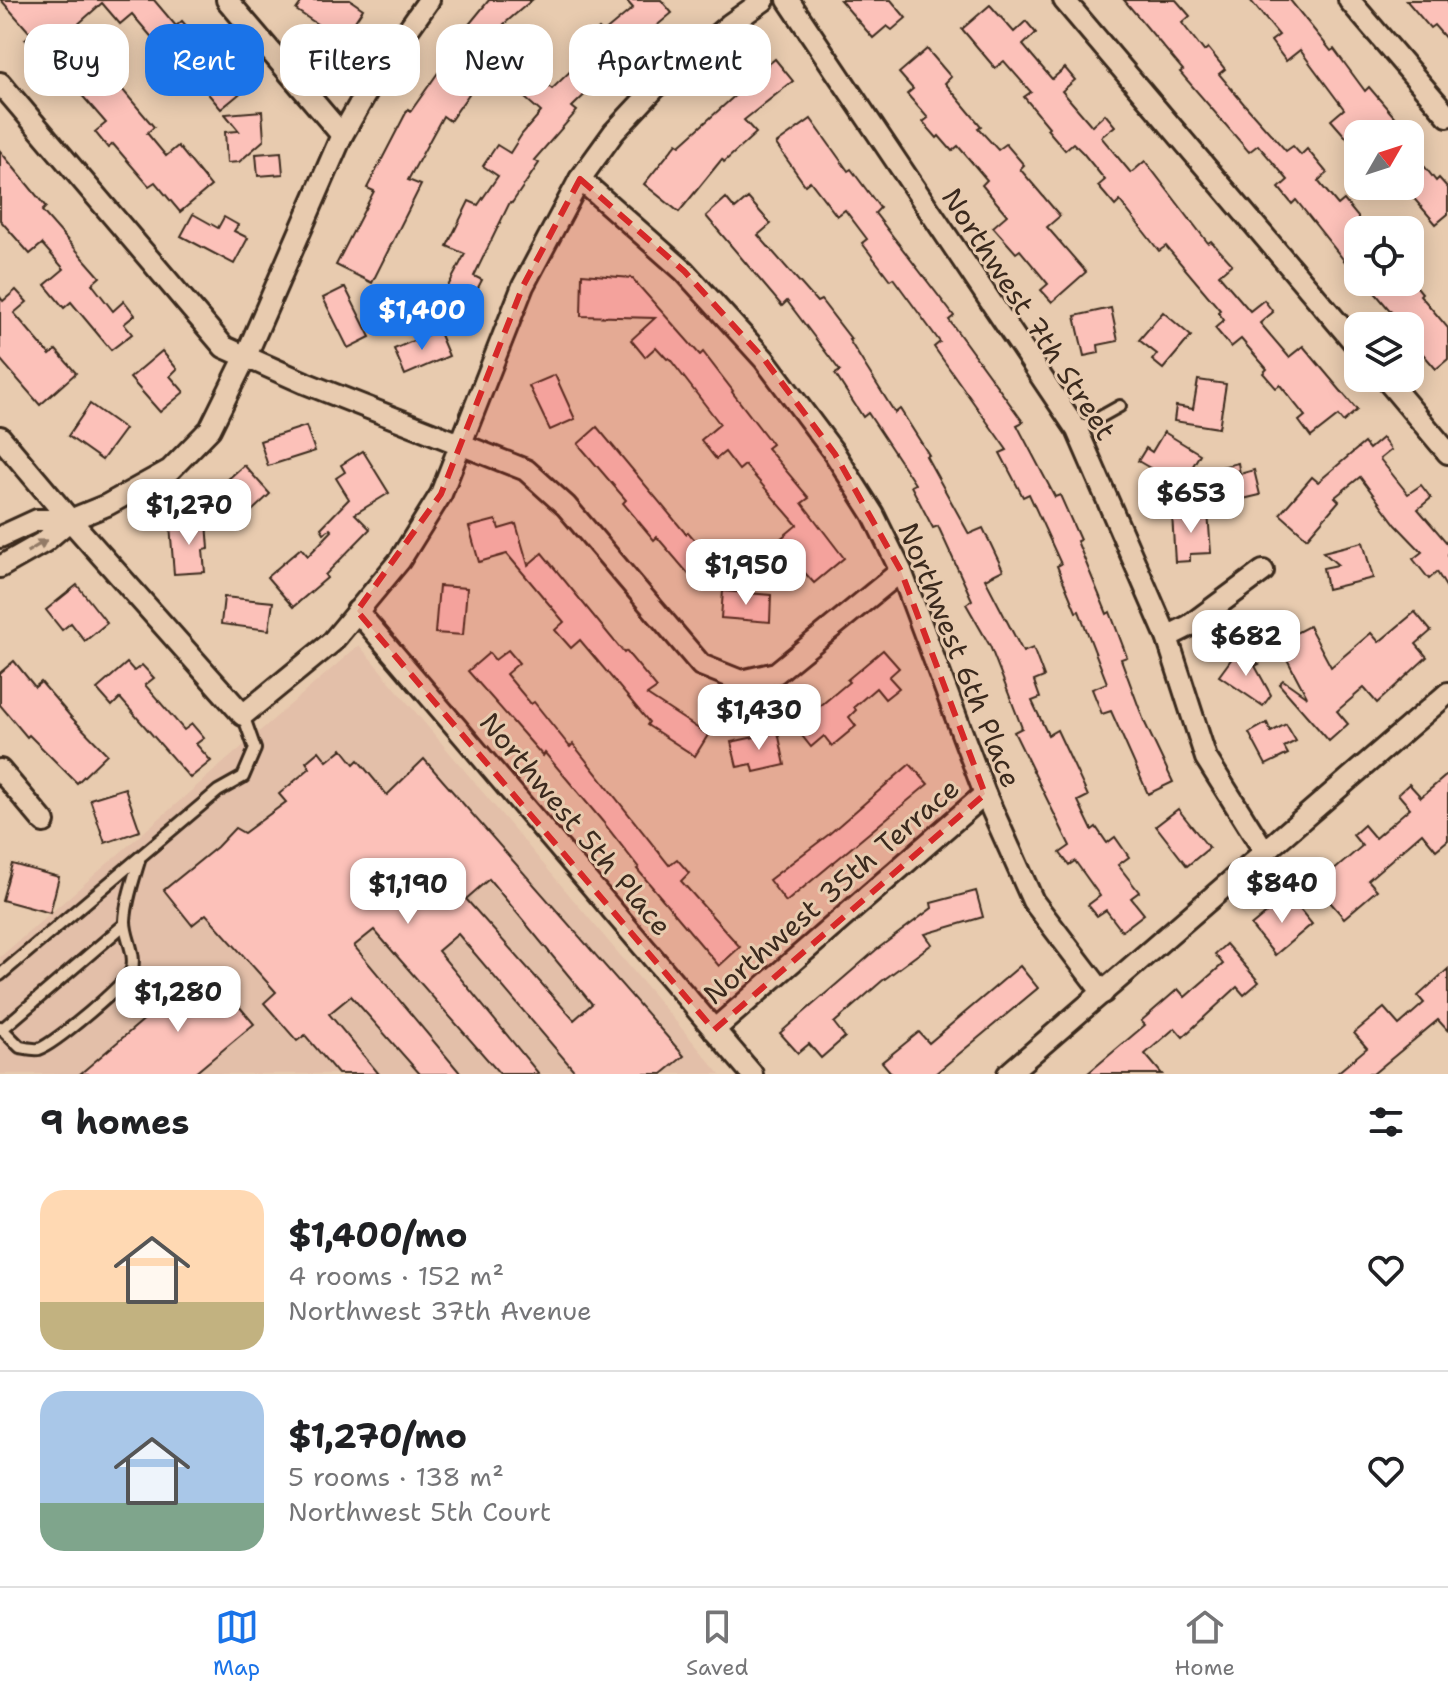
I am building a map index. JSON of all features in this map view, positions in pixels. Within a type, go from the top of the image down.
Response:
[{"type":"street","points":[[227,0],[342,135]]},
{"type":"street","points":[[0,567],[44,542],[70,520],[107,505],[170,470],[210,429],[245,358],[342,135],[378,72],[429,0]]},
{"type":"street","points":[[0,437],[243,715],[332,642],[400,560],[441,494],[523,286],[580,179],[614,132],[656,87],[729,25],[764,0]]},
{"type":"street","name":"Northwest 7th Street","points":[[788,0],[1077,430],[1167,637],[1206,758],[1265,852]]},
{"type":"street","points":[[1064,0],[1344,330]]},
{"type":"street","points":[[1349,0],[1448,116]]},
{"type":"street","points":[[0,83],[224,347],[526,470],[566,506],[701,665],[741,681],[776,673],[901,571]]},
{"type":"street","name":"Northwest 6th Place","points":[[580,179],[684,271],[764,359],[835,454],[873,514],[901,571],[985,794],[1033,901],[1103,993]]},
{"type":"street","points":[[1397,392],[1448,453]]},
{"type":"street","points":[[0,537],[37,520],[70,520]]},
{"type":"street","points":[[1167,637],[1189,626],[1263,571]]},
{"type":"street","name":"Northwest 5th Place","points":[[357,611],[752,1074]]},
{"type":"street","points":[[1008,1074],[1448,693]]},
{"type":"street","points":[[0,770],[44,822]]},
{"type":"street","name":"Northwest 35th Terrace","points":[[714,1030],[985,794]]},
{"type":"lane","points":[[1077,430],[1120,406]]},
{"type":"lane","points":[[0,975],[218,791],[243,777],[255,749],[243,715]]},
{"type":"lane","points":[[125,924],[1,1029],[20,1047],[39,1049],[125,983],[132,969],[132,949],[125,924],[127,902],[139,859]]},
{"type":"highlighted area","points":[[580,179],[684,271],[764,359],[835,454],[901,571],[985,794],[714,1030],[357,611],[441,494],[523,286]]},
{"type":"shaded area","points":[[359,645],[720,1074],[0,1074],[0,957]]},
{"type":"building","points":[[1,0],[154,0],[174,24],[145,24],[145,29],[132,14],[120,24],[102,3],[78,24],[24,26]]},
{"type":"building","points":[[303,0],[350,0],[363,9],[353,24],[317,24],[296,10]]},
{"type":"building","points":[[489,0],[532,0],[504,24],[469,24]]},
{"type":"building","points":[[626,0],[661,0],[672,13],[659,24],[614,24],[633,8]]},
{"type":"building","points":[[840,0],[891,0],[906,18],[892,30],[887,26],[873,38]]},
{"type":"building","points":[[1124,0],[1176,0],[1190,16],[1182,23],[1204,51],[1208,48],[1225,69],[1219,74],[1244,104],[1286,151],[1293,146],[1301,155],[1307,149],[1327,173],[1318,181],[1338,205],[1344,200],[1357,216],[1344,216],[1344,260],[1296,200],[1292,204],[1279,188],[1288,180],[1258,145],[1249,152],[1180,72],[1183,70]]},
{"type":"building","points":[[1250,0],[1290,0],[1331,51],[1334,49],[1365,91],[1369,87],[1397,120],[1344,120],[1344,135],[1331,120],[1344,109],[1300,50],[1286,61],[1271,41],[1279,35]]},
{"type":"building","points":[[1406,0],[1448,0],[1448,41],[1434,25],[1430,28]]},
{"type":"building","points":[[990,5],[1014,32],[1026,21],[1036,33],[1023,45],[1052,79],[1065,68],[1075,80],[1062,91],[1092,126],[1105,114],[1115,126],[1101,137],[1131,173],[1145,161],[1208,243],[1211,241],[1232,264],[1219,275],[1250,311],[1264,300],[1273,312],[1260,323],[1289,357],[1303,346],[1357,410],[1343,422],[1338,416],[1311,437],[1299,421],[1305,416],[1280,385],[1276,388],[1263,373],[1267,369],[1241,339],[1231,347],[1215,328],[1224,320],[1218,312],[1220,310],[1166,246],[1159,251],[1120,201],[1115,206],[1098,186],[1105,180],[1083,153],[1073,143],[1065,150],[1047,129],[1049,127],[1024,97],[1031,92],[1004,61],[995,68],[962,29]]},
{"type":"building","points":[[927,49],[951,77],[945,83],[981,126],[978,128],[998,150],[1006,144],[1024,165],[1020,169],[1060,216],[1047,227],[1086,272],[1052,302],[1041,290],[1048,284],[1020,250],[1016,253],[993,227],[1007,215],[982,185],[987,180],[958,146],[952,151],[939,136],[937,138],[923,122],[928,118],[907,94],[913,89],[899,73]]},
{"type":"building","points":[[775,59],[793,81],[744,120],[756,133],[724,162],[722,159],[679,212],[644,184],[677,143],[680,145],[735,96],[771,96],[771,62]]},
{"type":"building","points":[[569,73],[569,96],[583,96],[572,107],[577,111],[534,160],[539,163],[510,202],[474,276],[482,280],[459,324],[435,311],[465,254],[447,246],[469,201],[478,205],[498,176],[483,166],[497,145],[510,153],[541,112],[525,98],[553,96],[553,88]]},
{"type":"building","points":[[436,75],[436,96],[468,96],[450,121],[443,116],[408,180],[421,185],[372,283],[336,265],[374,191],[367,188],[408,109],[411,111]]},
{"type":"building","points":[[83,96],[128,96],[154,127],[147,133],[166,156],[178,146],[211,186],[180,212],[155,182],[149,186],[113,144],[108,148],[95,132],[106,123]]},
{"type":"building","points":[[210,96],[237,96],[221,109]]},
{"type":"building","points":[[262,111],[264,140],[239,162],[227,163],[225,132],[239,131],[225,114]]},
{"type":"building","points":[[811,119],[848,171],[851,169],[880,208],[875,213],[954,316],[949,320],[1023,422],[1017,425],[1055,497],[1060,495],[1107,614],[1110,612],[1127,657],[1121,659],[1144,721],[1173,782],[1148,794],[1111,711],[1102,714],[1092,689],[1107,683],[1079,611],[1076,612],[1057,566],[1061,564],[1029,494],[1023,497],[1000,453],[1007,450],[934,347],[940,342],[893,278],[890,280],[862,243],[867,239],[845,210],[837,216],[810,181],[805,185],[776,144]]},
{"type":"building","points":[[0,151],[46,207],[42,211],[100,277],[92,284],[113,311],[124,301],[135,315],[124,324],[132,334],[111,350],[71,302],[64,308],[45,285],[64,269],[42,244],[30,254],[0,220]]},
{"type":"building","points":[[281,152],[283,174],[258,176],[256,154]]},
{"type":"building","points":[[1424,166],[1436,181],[1439,178],[1448,188],[1448,214],[1436,224],[1415,200],[1424,200]]},
{"type":"building","points":[[726,198],[735,209],[748,198],[771,224],[758,235],[817,302],[821,300],[851,339],[895,413],[900,409],[929,455],[926,456],[969,534],[983,528],[1003,570],[985,579],[1023,652],[1033,648],[1044,677],[1034,681],[1040,698],[1032,701],[1048,735],[1057,730],[1088,796],[1078,801],[1092,830],[1096,827],[1107,843],[1115,837],[1129,857],[1118,865],[1139,892],[1131,898],[1144,914],[1122,931],[1106,910],[1097,916],[1088,905],[1100,896],[1075,861],[1069,865],[1060,853],[1070,846],[1014,732],[1022,728],[990,646],[966,604],[972,600],[938,526],[933,528],[911,486],[915,484],[868,413],[863,417],[835,374],[840,371],[787,301],[782,306],[706,216]]},
{"type":"building","points":[[193,214],[218,228],[224,217],[238,225],[234,231],[248,238],[234,264],[181,236]]},
{"type":"building","points":[[582,274],[632,278],[700,355],[703,352],[733,391],[772,444],[767,448],[809,498],[802,503],[844,558],[814,583],[795,562],[784,571],[767,550],[797,525],[745,465],[739,470],[725,452],[716,459],[701,440],[720,424],[669,358],[656,347],[645,357],[631,340],[655,318],[581,316]]},
{"type":"building","points":[[345,287],[370,337],[348,348],[323,298]]},
{"type":"building","points":[[16,290],[27,302],[14,313],[50,355],[56,350],[76,373],[40,405],[0,359],[0,297],[3,301]]},
{"type":"building","points":[[1378,296],[1421,296],[1448,328],[1448,359],[1436,369],[1424,355],[1424,312],[1391,312]]},
{"type":"building","points":[[1111,308],[1118,341],[1098,345],[1099,353],[1084,356],[1075,316]]},
{"type":"building","points":[[1163,312],[1191,336],[1163,369],[1152,360],[1157,354],[1139,340]]},
{"type":"building","points":[[438,330],[449,356],[405,375],[394,349]]},
{"type":"building","points":[[162,351],[177,369],[170,376],[184,392],[160,412],[130,378]]},
{"type":"building","points":[[555,375],[575,419],[550,430],[529,386]]},
{"type":"building","points":[[1198,380],[1226,384],[1219,428],[1174,421],[1176,406],[1193,409]]},
{"type":"building","points":[[90,404],[125,429],[102,460],[68,436]]},
{"type":"building","points":[[306,426],[315,451],[268,466],[260,441]]},
{"type":"building","points":[[597,427],[686,534],[688,532],[720,569],[703,584],[697,584],[657,537],[654,540],[623,503],[626,500],[578,444]]},
{"type":"building","points":[[1164,432],[1200,454],[1181,486],[1138,461],[1146,448],[1152,452]]},
{"type":"building","points":[[1382,438],[1391,450],[1380,459],[1408,494],[1421,485],[1431,498],[1418,509],[1448,544],[1448,590],[1437,572],[1429,579],[1413,559],[1422,552],[1396,525],[1360,477],[1335,497],[1339,501],[1307,538],[1280,514],[1312,477],[1318,482],[1364,443],[1369,449]]},
{"type":"building","points":[[363,451],[389,493],[355,514],[370,529],[325,575],[327,578],[293,607],[267,577],[301,548],[308,556],[332,531],[330,529],[324,533],[321,528],[349,499],[336,478],[345,472],[341,465]]},
{"type":"building","points":[[1238,463],[1240,474],[1254,470],[1260,495],[1226,503],[1217,468]]},
{"type":"building","points":[[244,465],[270,494],[235,527],[208,497]]},
{"type":"building","points":[[1208,512],[1211,553],[1190,554],[1190,561],[1175,562],[1172,514]]},
{"type":"building","points":[[496,520],[499,529],[516,524],[528,565],[542,553],[624,653],[626,651],[657,688],[647,695],[708,735],[695,756],[647,725],[649,722],[580,640],[571,648],[555,630],[564,622],[507,554],[479,562],[469,527]]},
{"type":"building","points":[[207,522],[209,549],[203,550],[205,572],[174,574],[170,525]]},
{"type":"building","points":[[1363,542],[1373,578],[1327,589],[1323,568],[1338,565],[1323,552]]},
{"type":"building","points":[[77,585],[107,623],[85,641],[71,623],[62,630],[46,610]]},
{"type":"building","points":[[439,586],[467,588],[463,635],[435,633]]},
{"type":"building","points":[[723,591],[771,595],[770,622],[721,618]]},
{"type":"building","points":[[224,597],[273,602],[269,630],[221,624]]},
{"type":"building","points":[[1415,612],[1431,631],[1416,644],[1427,657],[1377,703],[1364,688],[1337,711],[1348,724],[1329,741],[1279,684],[1283,680],[1307,697],[1270,627],[1284,620],[1292,635],[1309,626],[1331,667],[1371,633],[1379,642]]},
{"type":"building","points":[[508,650],[519,663],[506,674],[531,704],[534,702],[570,747],[573,744],[669,865],[677,859],[689,873],[681,881],[740,947],[719,966],[545,753],[543,756],[468,671],[489,653],[495,660]]},
{"type":"building","points":[[883,650],[899,668],[889,677],[899,688],[885,699],[876,688],[854,707],[856,710],[849,717],[856,726],[832,746],[824,736],[811,747],[795,727]]},
{"type":"building","points":[[1238,650],[1259,664],[1255,666],[1271,695],[1263,706],[1219,676]]},
{"type":"building","points":[[14,661],[35,687],[41,682],[107,754],[77,783],[29,735],[27,737],[0,705],[0,673]]},
{"type":"building","points":[[127,663],[134,671],[142,665],[154,678],[145,685],[184,730],[192,724],[204,738],[196,744],[211,761],[190,778],[120,698],[112,706],[97,689]]},
{"type":"building","points":[[1267,723],[1271,732],[1286,724],[1296,741],[1284,747],[1288,754],[1266,765],[1249,733]]},
{"type":"building","points":[[778,732],[785,765],[754,772],[752,764],[737,767],[731,742]]},
{"type":"building","points":[[342,749],[354,764],[358,760],[387,795],[424,759],[684,1056],[662,1074],[577,1074],[458,934],[438,951],[539,1074],[500,1074],[374,930],[354,946],[461,1074],[420,1074],[351,996],[329,1014],[379,1074],[338,1074],[305,1035],[297,1041],[264,1003],[276,992],[206,914],[192,925],[164,890],[217,847],[235,828],[244,833],[286,802],[279,794],[310,768],[306,762],[319,751],[327,761]],"holes":[[[489,879],[592,1004],[574,1020],[466,899]]]},
{"type":"building","points":[[910,764],[928,784],[786,902],[769,880],[828,835]]},
{"type":"building","points":[[1448,774],[1448,840],[1436,850],[1422,833],[1368,880],[1377,890],[1344,918],[1316,886],[1362,846],[1353,835],[1364,825],[1375,838],[1410,808],[1398,794],[1409,784],[1421,797]]},
{"type":"building","points":[[125,788],[140,831],[105,843],[90,799]]},
{"type":"building","points":[[1178,809],[1209,848],[1187,866],[1156,826]]},
{"type":"building","points":[[12,864],[59,877],[50,913],[2,900]]},
{"type":"building","points":[[976,891],[983,917],[925,934],[932,944],[882,981],[834,1023],[845,1037],[821,1058],[809,1044],[798,1053],[780,1033],[876,950],[932,908],[931,903]]},
{"type":"building","points":[[1288,895],[1312,924],[1275,955],[1251,926]]},
{"type":"building","points":[[1226,944],[1259,982],[1244,995],[1237,987],[1183,1037],[1175,1028],[1145,1054],[1162,1074],[1087,1074],[1145,1025],[1141,1021],[1178,989],[1185,997],[1223,964],[1215,954]]},
{"type":"building","points":[[1020,966],[1038,988],[935,1074],[892,1074],[882,1062],[919,1032],[929,1043]]},
{"type":"building","points":[[1448,969],[1448,1031],[1438,1020],[1373,1074],[1336,1074],[1367,1048],[1354,1033],[1384,1008],[1399,1025],[1424,1003],[1418,996]]},
{"type":"building","points":[[201,971],[217,990],[222,986],[254,1024],[194,1074],[80,1074]]}]
